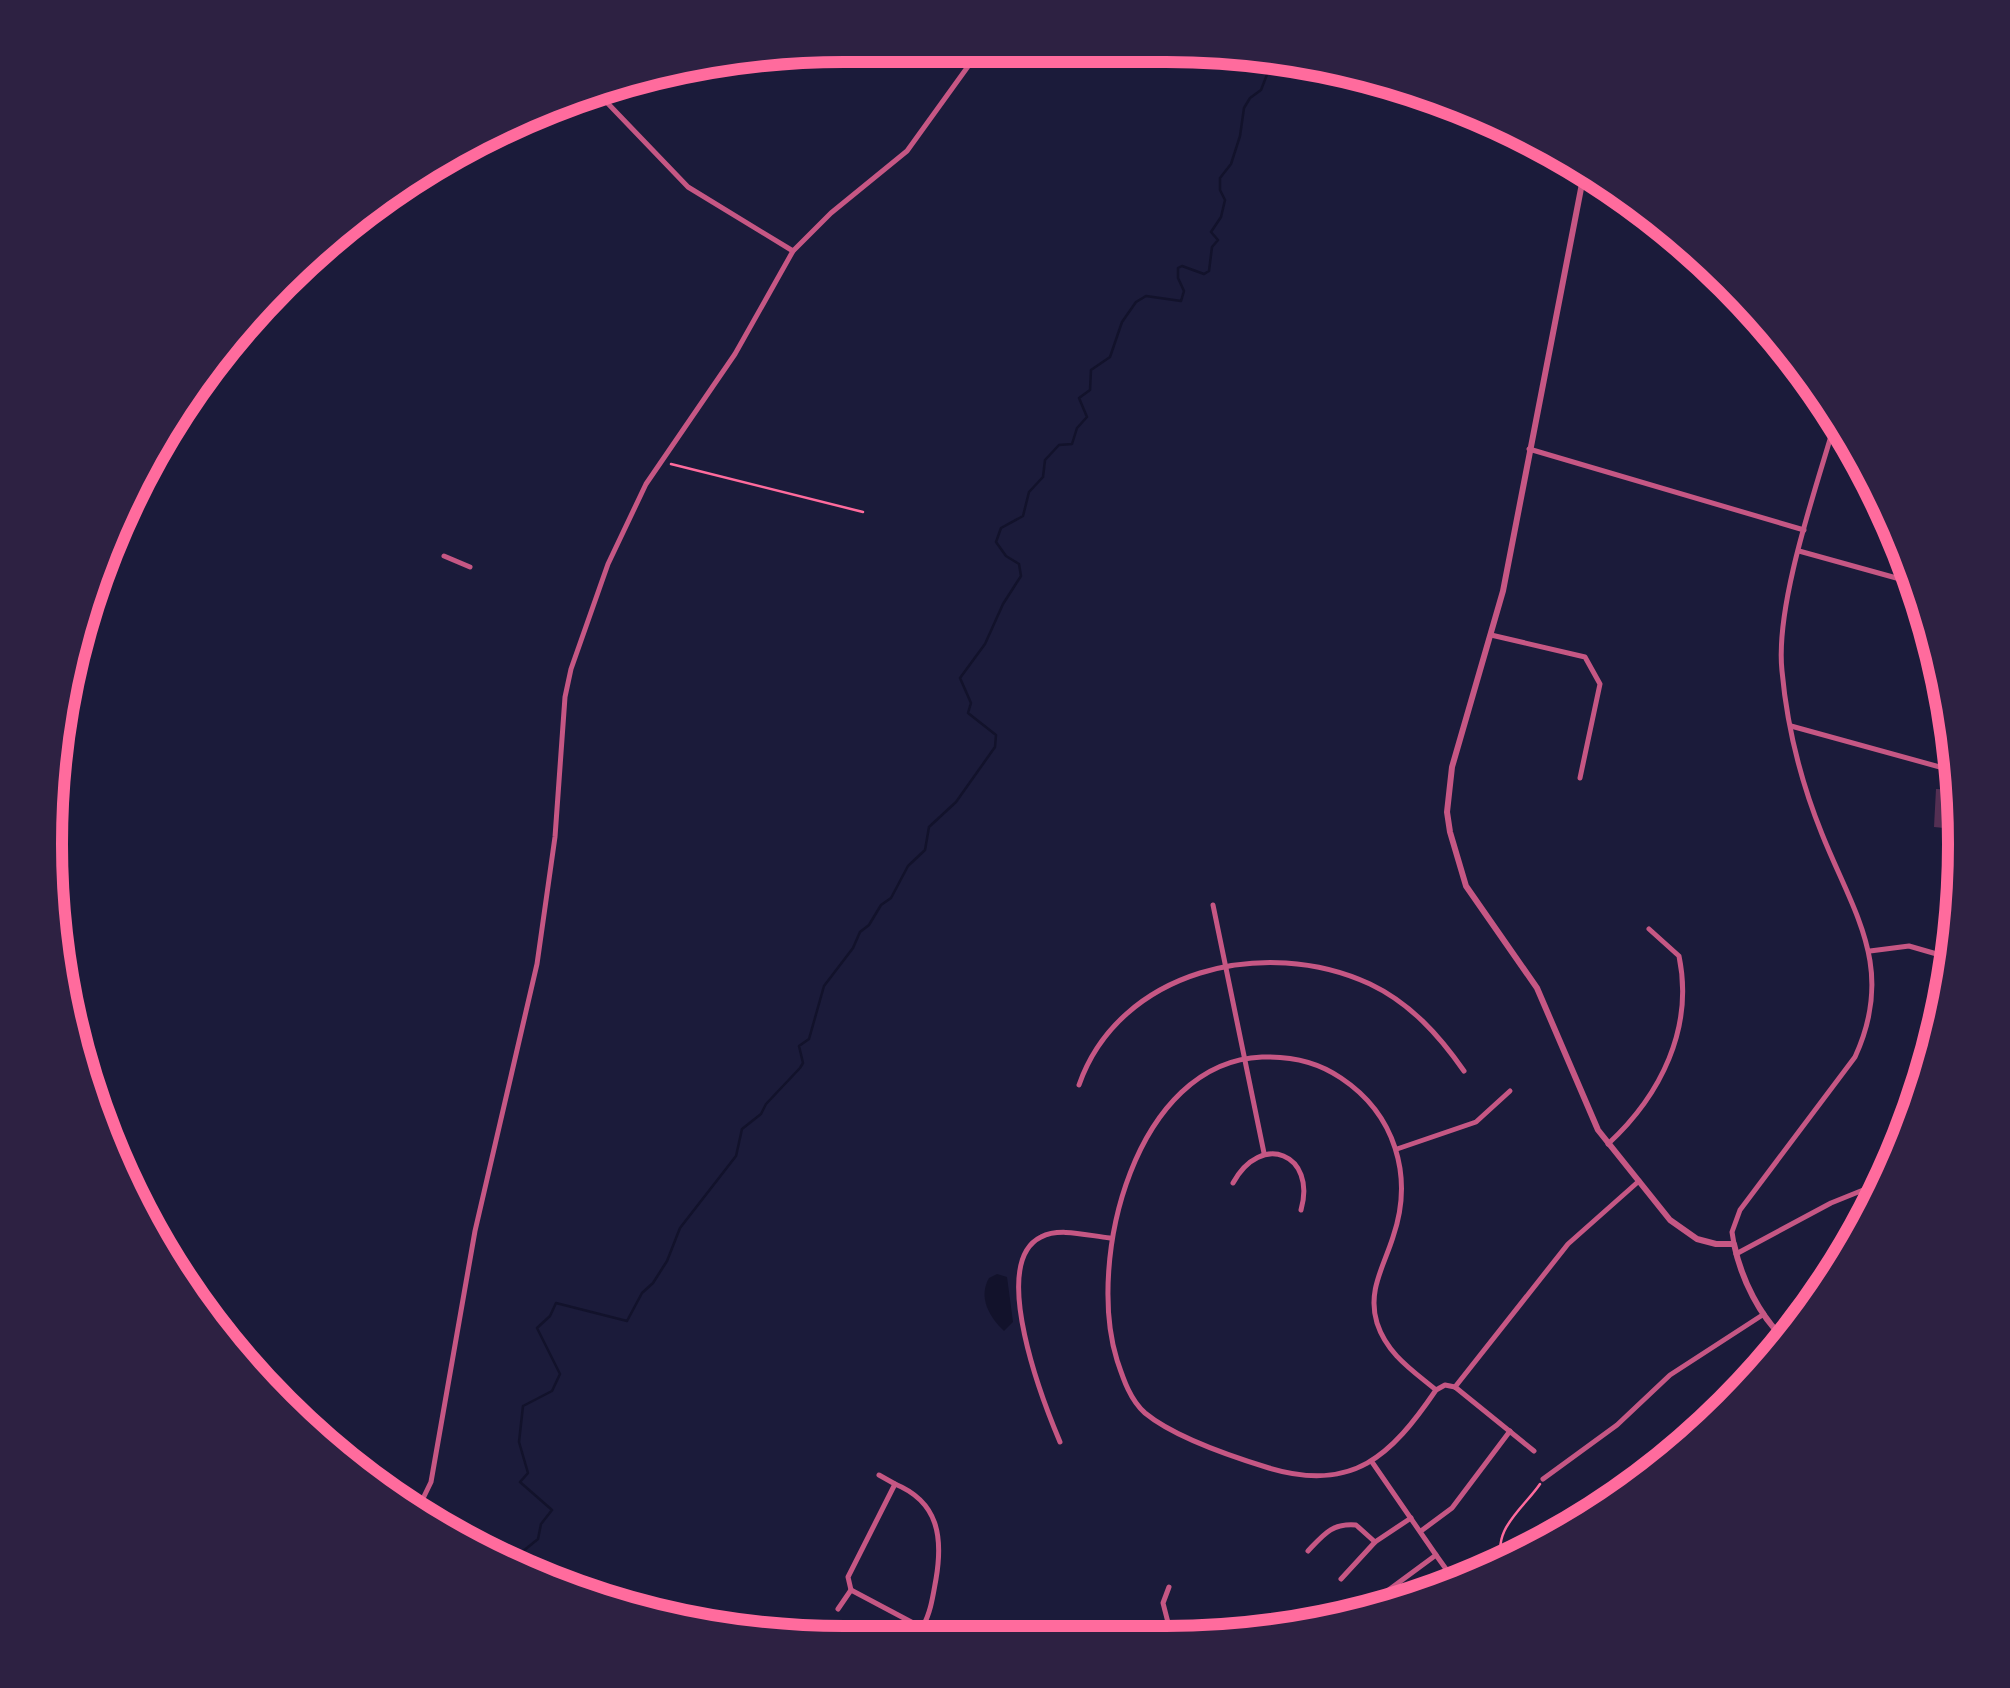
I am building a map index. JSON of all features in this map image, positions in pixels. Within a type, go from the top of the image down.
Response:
[{"type":"street","points":[[422,1501],[431,1482],[475,1231],[537,964],[555,837],[560,742],[571,669],[625,524],[646,484],[735,354],[793,251],[907,151],[971,62]]},
{"type":"street","points":[[606,100],[688,187],[793,251]]},
{"type":"street","points":[[1582,183],[1515,532],[1491,636],[1452,767],[1447,812],[1466,886],[1536,988],[1591,1115],[1608,1144],[1684,1232],[1706,1242],[1734,1244]]},
{"type":"street","points":[[1777,1331],[1764,1314],[1736,1254],[1732,1232],[1740,1210],[1855,1057],[1865,1036],[1874,988],[1870,951],[1860,916],[1821,832],[1804,781],[1781,668],[1782,636],[1799,551],[1831,435]]},
{"type":"street","points":[[1529,448],[1804,530]]},
{"type":"street","points":[[1799,551],[1901,579]]},
{"type":"street","points":[[444,556],[470,567]]},
{"type":"street","points":[[1491,636],[1585,657],[1600,684],[1580,778]]},
{"type":"street","points":[[1791,726],[1944,768]]},
{"type":"street","points":[[1212,906],[1264,1153]]},
{"type":"street","points":[[1608,1144],[1662,1079],[1673,1053],[1681,1012],[1679,956],[1650,929]]},
{"type":"street","points":[[1870,951],[1909,946],[1939,955]]},
{"type":"street","points":[[1078,1085],[1096,1046],[1127,1013],[1174,984],[1225,966],[1285,962],[1330,970],[1370,984],[1410,1008],[1464,1071]]},
{"type":"street","points":[[1436,1390],[1393,1354],[1376,1322],[1376,1279],[1402,1202],[1402,1177],[1396,1149],[1371,1104],[1328,1070],[1289,1058],[1245,1058],[1212,1070],[1190,1084],[1155,1126],[1125,1189],[1110,1238],[1108,1301],[1112,1341],[1123,1380],[1145,1413],[1179,1433],[1293,1475],[1332,1476],[1372,1462],[1388,1450],[1436,1390],[1445,1385],[1455,1387],[1534,1451]]},
{"type":"street","points":[[1396,1149],[1476,1122],[1510,1091]]},
{"type":"street","points":[[1233,1183],[1247,1161],[1264,1153],[1286,1156],[1300,1171],[1305,1193],[1301,1210]]},
{"type":"street","points":[[1455,1387],[1568,1244],[1638,1182]]},
{"type":"street","points":[[1736,1254],[1831,1203],[1868,1188]]},
{"type":"street","points":[[1060,1442],[1040,1399],[1025,1347],[1022,1267],[1032,1244],[1054,1232],[1110,1238]]},
{"type":"street","points":[[1543,1479],[1616,1425],[1670,1375],[1764,1314]]},
{"type":"street","points":[[1421,1531],[1452,1508],[1510,1431]]},
{"type":"street","points":[[1372,1462],[1446,1569]]},
{"type":"street","points":[[851,1590],[923,1626],[929,1616],[940,1553],[939,1532],[924,1504],[879,1475]]},
{"type":"street","points":[[838,1610],[851,1590],[848,1577],[895,1484]]},
{"type":"street","points":[[1341,1578],[1375,1542],[1411,1518]]},
{"type":"street","points":[[1308,1551],[1336,1526],[1356,1525],[1375,1542]]},
{"type":"street","points":[[1382,1595],[1436,1555]]},
{"type":"street","points":[[1169,1626],[1164,1603],[1170,1587]]},
{"type":"path","points":[[662,462],[863,512]]},
{"type":"path","points":[[1500,1550],[1504,1532],[1543,1479]]},
{"type":"shaded area","points":[[997,1274],[1007,1277],[1013,1322],[1004,1331],[985,1299],[989,1278]]},
{"type":"building","points":[[1936,789],[1946,789],[1948,841],[1943,841],[1944,828],[1934,827]]},
{"type":"waterway","points":[[521,1555],[538,1539],[541,1524],[552,1510],[520,1482],[528,1473],[519,1442],[523,1406],[552,1391],[560,1374],[537,1328],[550,1316],[556,1303],[627,1321],[642,1293],[667,1261],[680,1228],[736,1156],[742,1129],[761,1114],[803,1063],[799,1046],[809,1039],[824,986],[853,948],[860,932],[891,898],[908,866],[925,850],[929,827],[956,802],[995,747],[996,735],[968,713],[971,703],[960,678],[985,644],[1021,576],[1019,564],[1006,556],[996,542],[1001,528],[1023,516],[1029,492],[1043,477],[1045,460],[1059,445],[1072,444],[1077,428],[1087,417],[1079,398],[1090,390],[1091,370],[1110,357],[1122,322],[1136,302],[1146,296],[1181,301],[1184,291],[1178,268],[1204,274],[1209,271],[1212,247],[1218,240],[1211,232],[1221,217],[1225,200],[1220,178],[1231,164],[1244,108],[1272,70]]}]
